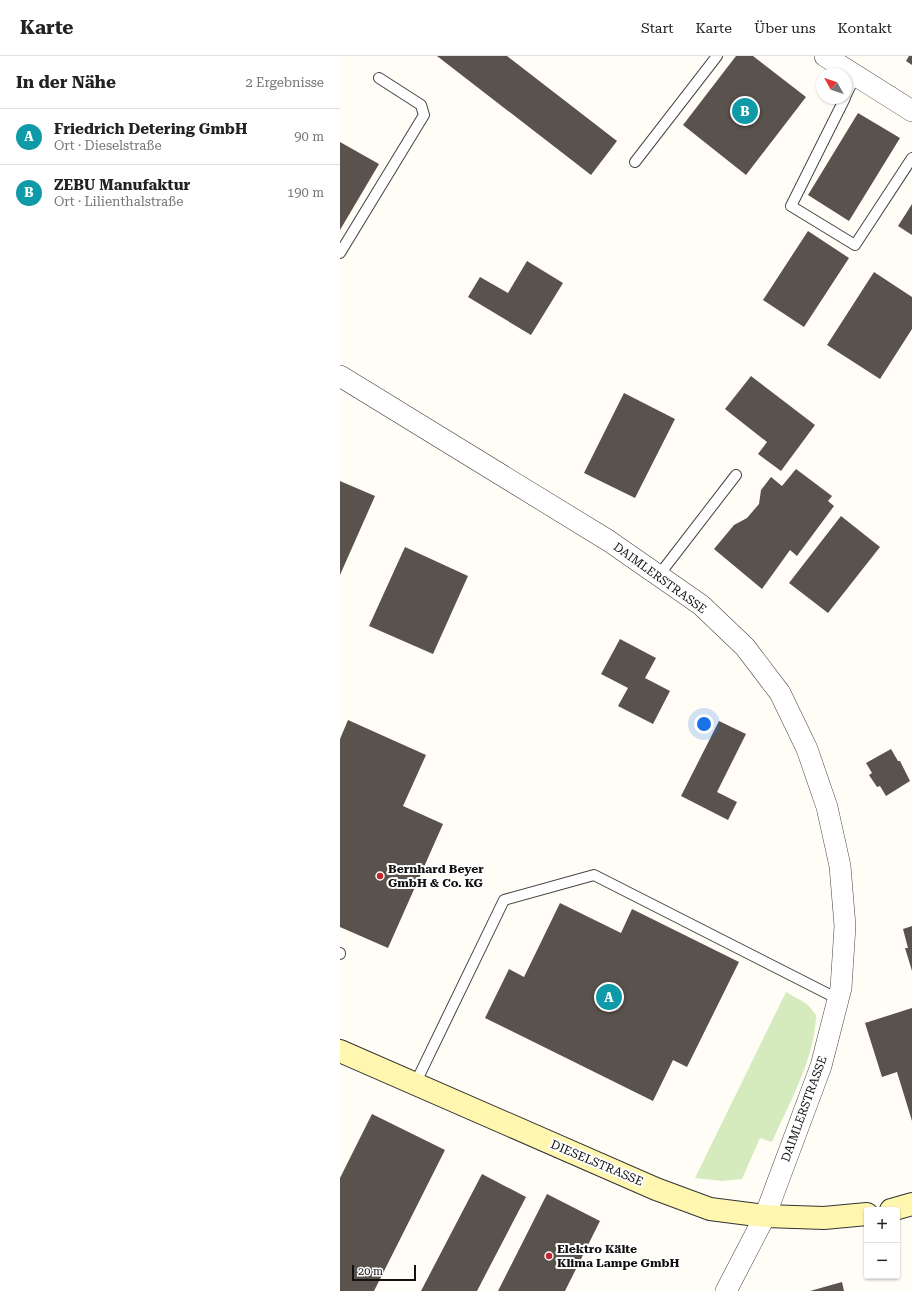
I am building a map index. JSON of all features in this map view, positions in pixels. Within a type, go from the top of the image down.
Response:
[{"type":"street","points":[[825,56],[912,111]]},
{"type":"street","name":"DAIMLERSTRASSE","points":[[340,376],[609,541],[701,605],[745,647],[780,694],[807,749],[826,806],[840,866],[845,926],[841,988],[821,1066],[765,1216],[726,1291]]},
{"type":"street","name":"DIESELSTRASSE","points":[[340,1051],[663,1192],[710,1210],[765,1216],[824,1218],[864,1214]]},
{"type":"street","points":[[900,1207],[912,1204]]},
{"type":"lane","points":[[635,162],[717,56]]},
{"type":"lane","points":[[852,84],[856,76]]},
{"type":"lane","points":[[340,253],[424,114],[421,105],[379,78]]},
{"type":"lane","points":[[842,104],[791,206],[855,245],[912,158]]},
{"type":"lane","points":[[659,575],[736,475]]},
{"type":"lane","points":[[415,1084],[504,900],[594,875],[838,999]]},
{"type":"green space","points":[[786,992],[807,1004],[816,1015],[815,1031],[800,1080],[772,1142],[760,1138],[742,1179],[722,1181],[695,1178]]},
{"type":"building","points":[[437,56],[507,56],[617,141],[591,175]]},
{"type":"building","points":[[736,56],[753,56],[806,97],[746,175],[683,125]]},
{"type":"building","points":[[909,56],[912,56],[912,65],[906,61]]},
{"type":"building","points":[[858,113],[900,138],[849,221],[808,195]]},
{"type":"building","points":[[340,142],[379,164],[340,230]]},
{"type":"building","points":[[912,204],[912,235],[898,226]]},
{"type":"building","points":[[808,231],[849,258],[804,327],[763,300]]},
{"type":"building","points":[[527,261],[563,283],[531,335],[468,297],[480,277],[508,293]]},
{"type":"building","points":[[874,272],[912,297],[912,329],[880,379],[827,345]]},
{"type":"building","points":[[751,376],[815,425],[781,471],[758,454],[767,442],[725,409]]},
{"type":"building","points":[[624,393],[675,419],[635,498],[584,473]]},
{"type":"building","points":[[796,469],[832,496],[828,501],[834,506],[797,556],[790,550],[762,589],[714,549],[734,525],[747,518],[759,504],[761,490],[771,477],[782,486]]},
{"type":"building","points":[[340,481],[375,496],[340,575]]},
{"type":"building","points":[[841,516],[880,547],[828,613],[789,583]]},
{"type":"building","points":[[405,547],[468,576],[433,654],[369,626]]},
{"type":"building","points":[[620,639],[656,658],[645,678],[670,691],[653,724],[618,706],[628,688],[601,674]]},
{"type":"building","name":"Bernhard Beyer GmbH & Co. KG","points":[[348,720],[426,755],[403,806],[443,824],[388,948],[340,927],[340,739]]},
{"type":"building","points":[[719,721],[746,734],[717,792],[737,802],[728,820],[681,796]]},
{"type":"building","points":[[891,749],[898,761],[900,761],[910,781],[886,796],[880,786],[877,787],[869,775],[872,773],[866,763]]},
{"type":"building","points":[[560,903],[621,933],[632,909],[739,962],[687,1067],[673,1060],[653,1101],[485,1018],[509,969],[524,977]]},
{"type":"building","points":[[912,926],[912,971],[905,948],[908,948],[903,929]]},
{"type":"building","points":[[912,1008],[912,1121],[897,1072],[882,1077],[865,1023]]},
{"type":"building","points":[[372,1114],[445,1150],[374,1291],[340,1291],[340,1178]]},
{"type":"building","points":[[482,1174],[526,1197],[477,1291],[421,1291]]},
{"type":"building","name":"Elektro Kälte Klima Lampe GmbH","points":[[547,1194],[600,1221],[565,1291],[498,1291]]},
{"type":"building","points":[[842,1282],[844,1291],[810,1291]]},
{"type":"place","name":"ZEBU Manufaktur","points":[[745,111]]},
{"type":"place","name":"Bernhard Beyer GmbH & Co. KG","points":[[380,876]]},
{"type":"place","name":"Friedrich Detering GmbH","points":[[609,997]]},
{"type":"place","name":"Elektro Kälte Klima Lampe GmbH","points":[[549,1256]]}]
